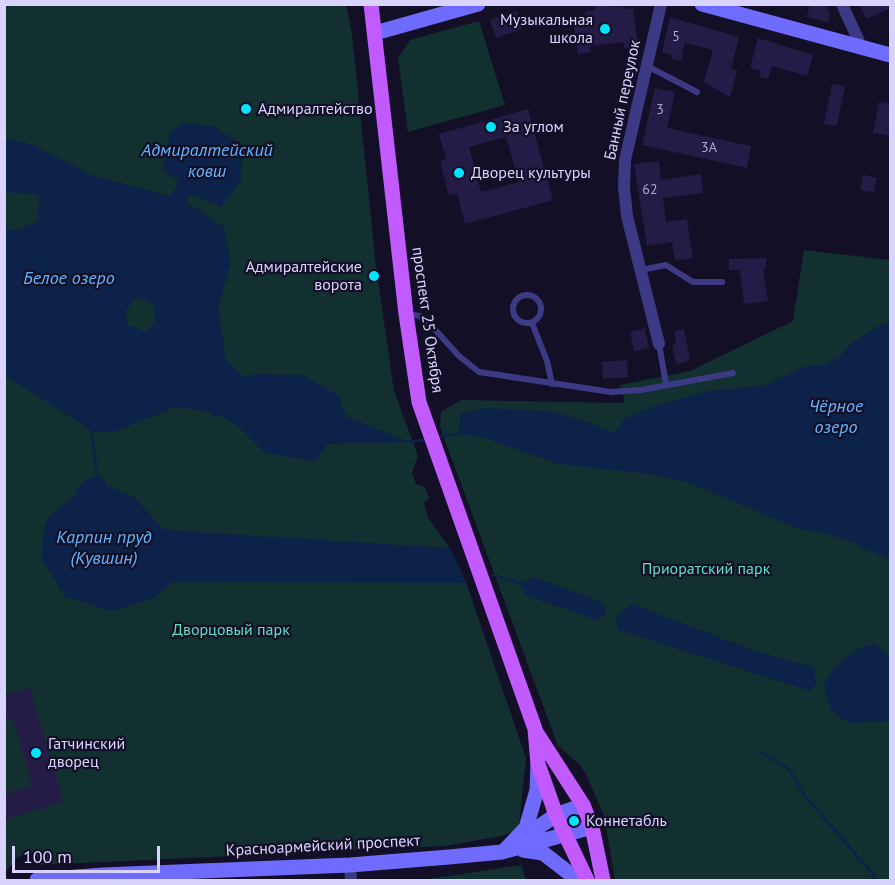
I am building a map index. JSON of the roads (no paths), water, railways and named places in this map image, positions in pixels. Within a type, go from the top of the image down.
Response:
[{"type":"main road","name":"проспект 25 Октября","points":[[371,4],[406,314],[419,402],[535,729]]},
{"type":"main road","points":[[375,33],[436,10],[478,4]]},
{"type":"main road","points":[[702,4],[891,56]]},
{"type":"main road","points":[[502,852],[526,828],[537,790],[538,764],[535,729]]},
{"type":"main road","points":[[535,729],[583,805],[592,827],[603,880]]},
{"type":"main road","points":[[538,764],[564,836],[587,880]]},
{"type":"main road","name":"Красноармейский проспект","points":[[502,852],[556,815],[583,805]]},
{"type":"main road","name":"Красноармейский проспект","points":[[37,880],[351,873],[502,852],[592,827]]},
{"type":"main road","points":[[502,852],[529,850],[543,853],[578,880]]},
{"type":"street","name":"Банный переулок","points":[[659,344],[627,216],[624,186],[625,160],[661,4]]},
{"type":"street","points":[[842,4],[861,46]]},
{"type":"lane","points":[[647,66],[697,92]]},
{"type":"lane","points":[[640,270],[666,264],[693,282],[722,282]]},
{"type":"lane","points":[[526,295],[534,297],[541,310],[538,318],[532,323],[524,323],[517,319],[513,312],[514,304],[526,295]]},
{"type":"lane","points":[[406,314],[420,316],[429,323],[459,356],[479,372],[611,392],[733,373]]},
{"type":"lane","points":[[532,323],[548,362],[552,384]]},
{"type":"lane","points":[[659,344],[666,384]]},
{"type":"water","name":"Белое озеро","points":[[184,123],[214,126],[243,146],[241,181],[221,207],[191,194],[186,202],[224,227],[231,262],[218,307],[226,359],[244,377],[257,374],[303,375],[338,395],[347,417],[410,442],[327,444],[316,461],[265,453],[239,427],[223,417],[218,415],[217,418],[212,417],[210,412],[176,407],[113,432],[92,432],[5,376],[5,227],[14,231],[38,221],[39,195],[5,192],[5,139],[31,144],[94,176],[170,196],[179,181],[163,171],[170,131]],"holes":[[[137,297],[154,305],[155,322],[146,332],[128,325],[125,312]]]},
{"type":"water","name":"Чёрное озеро","points":[[890,321],[890,560],[854,543],[824,533],[799,529],[688,482],[649,474],[558,464],[482,437],[458,434],[460,414],[488,408],[554,412],[614,433],[624,419],[652,407],[708,391],[766,385],[806,366],[825,364],[840,357],[849,345]]},
{"type":"water","name":"Карпин пруд (Кувшин)","points":[[102,477],[107,485],[135,498],[164,530],[450,548],[466,583],[173,582],[154,598],[112,611],[64,596],[42,559],[43,535],[48,517],[75,496],[79,485],[90,478]]},
{"type":"water","points":[[534,577],[601,602],[607,613],[596,620],[526,595],[519,583]]},
{"type":"water","points":[[632,604],[752,650],[814,668],[816,684],[810,691],[619,630],[615,617]]},
{"type":"water","points":[[875,643],[890,657],[890,721],[849,723],[831,710],[824,685],[835,666],[859,649]]},
{"type":"waterway","points":[[92,432],[97,477]]},
{"type":"waterway","points":[[438,437],[458,434]]},
{"type":"waterway","points":[[410,442],[429,439]]},
{"type":"waterway","points":[[493,575],[519,583]]},
{"type":"waterway","points":[[762,753],[789,769],[804,795],[875,876],[873,880]]},
{"type":"place","name":"Музыкальная школа","points":[[605,29]]},
{"type":"place","name":"Адмиралтейство","points":[[246,109]]},
{"type":"place","name":"За углом","points":[[491,127]]},
{"type":"place","name":"Дворец культуры","points":[[459,173]]},
{"type":"place","name":"Адмиралтейские ворота","points":[[374,276]]},
{"type":"place","name":"Гатчинский дворец","points":[[36,753]]},
{"type":"place","name":"Коннетабль","points":[[574,821]]},
{"type":"water label","name":"Адмиралтейский ковш","points":[[207,161]]},
{"type":"park label","name":"Приоратский парк","points":[[706,569]]},
{"type":"park label","name":"Дворцовый парк","points":[[231,630]]}]
